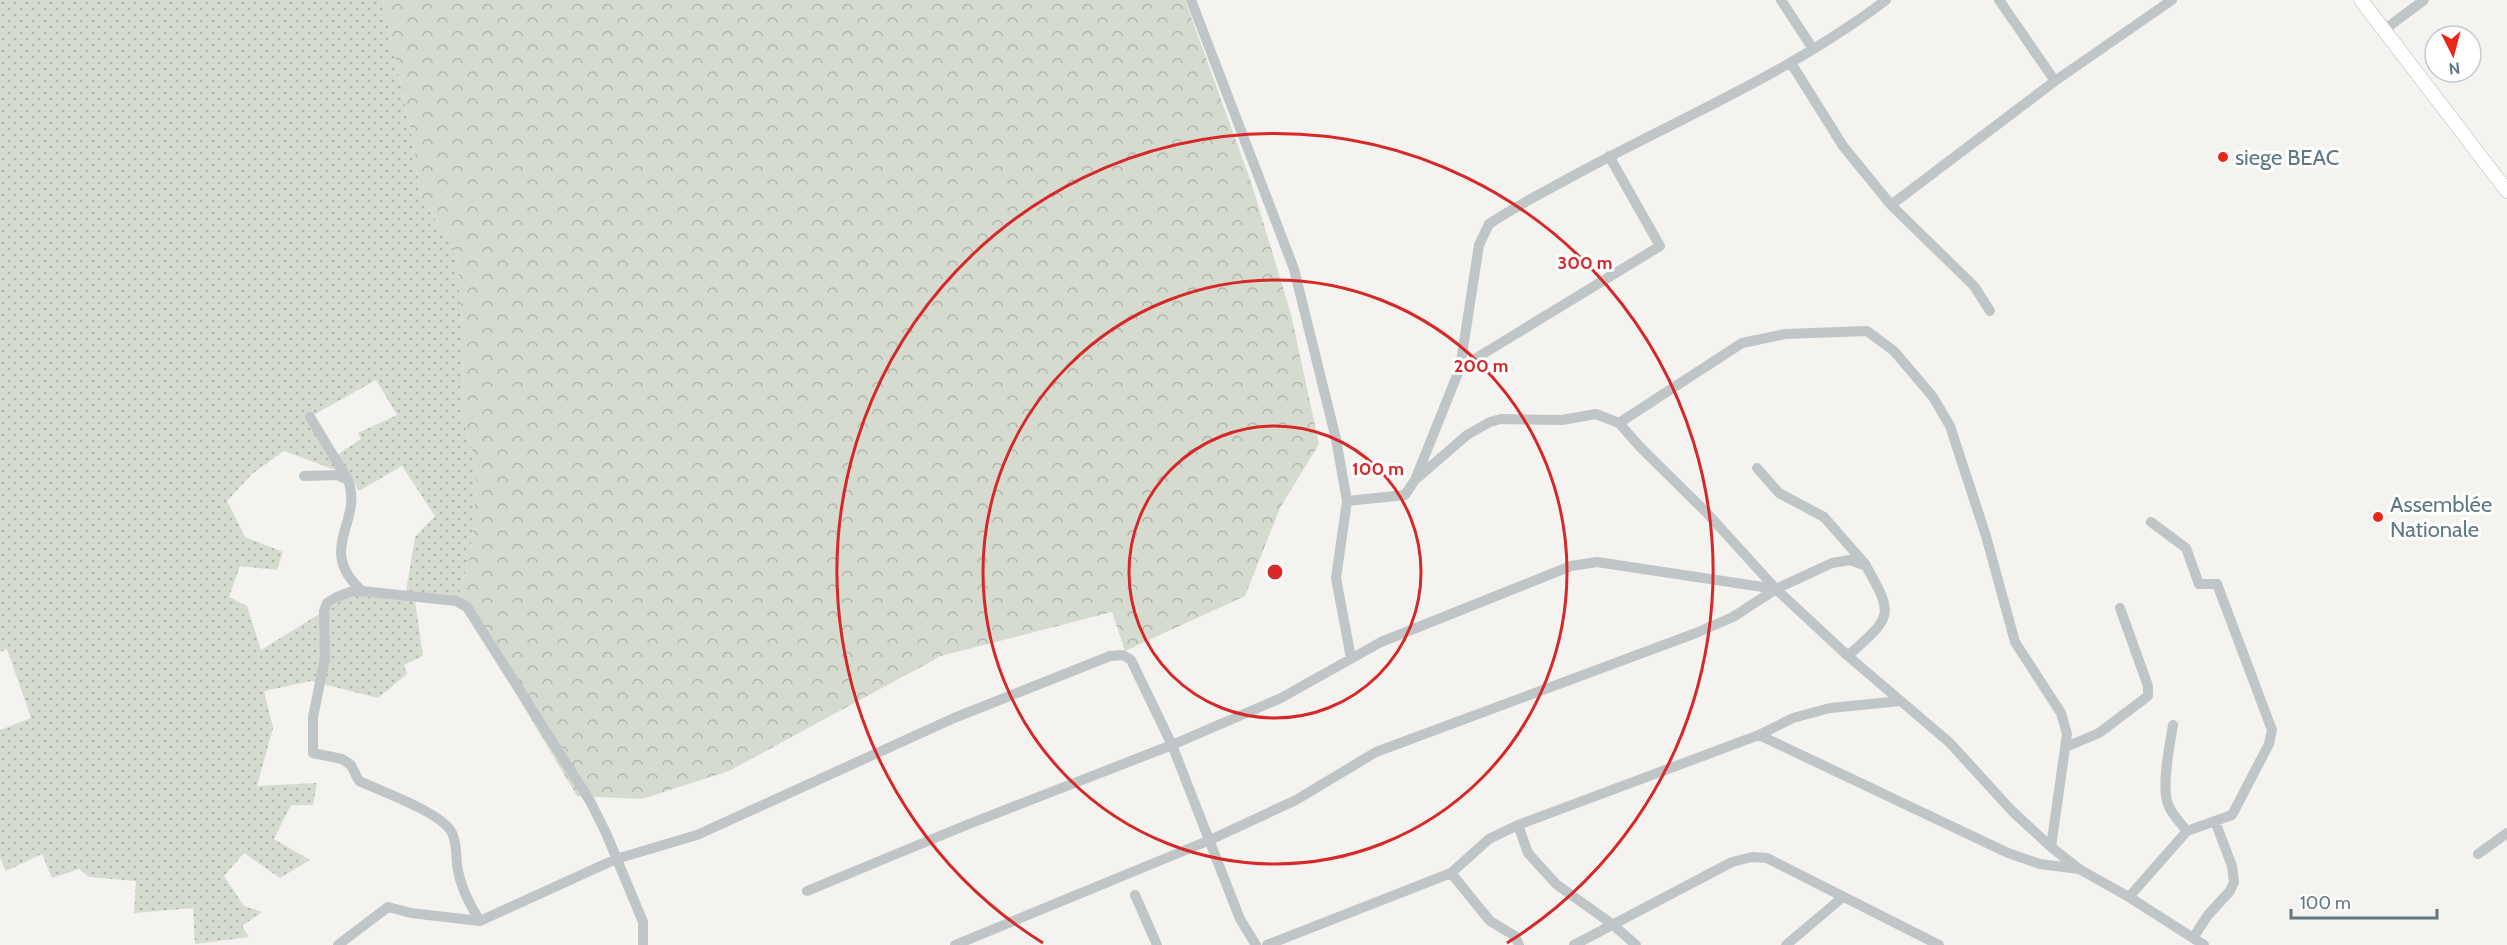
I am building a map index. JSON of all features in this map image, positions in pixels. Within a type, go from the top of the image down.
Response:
[{"type":"main road","points":[[2361,0],[2507,191]]},
{"type":"street","points":[[1191,0],[1294,270],[1336,439],[1347,501],[1336,578],[1351,658]]},
{"type":"street","points":[[1780,0],[1813,49]]},
{"type":"street","points":[[1347,501],[1405,495],[1415,480],[1460,368],[1479,245],[1489,224],[1609,156],[1791,63],[1857,22],[1886,0]]},
{"type":"street","points":[[1999,0],[2055,81]]},
{"type":"street","points":[[1891,205],[2055,81],[2172,0]]},
{"type":"street","points":[[2384,30],[2424,0]]},
{"type":"street","points":[[1791,63],[1843,146],[1891,205],[1974,286],[1990,311]]},
{"type":"street","points":[[1460,368],[1660,246],[1609,156]]},
{"type":"street","points":[[1619,423],[1742,343],[1785,334],[1867,330],[1894,351],[1933,397],[1950,426],[1986,536],[2015,642],[2061,713],[2067,734],[2051,847]]},
{"type":"street","points":[[1415,480],[1467,435],[1490,422],[1501,419],[1562,420],[1596,414],[1619,423],[1656,464],[1707,513],[1776,589],[1848,656],[1950,743],[2012,811],[2051,847],[2079,869],[2129,897],[2204,945]]},
{"type":"street","points":[[310,417],[348,480],[352,491],[351,508],[339,548],[351,582],[362,591]]},
{"type":"street","points":[[1757,468],[1779,493],[1824,517],[1866,566],[1883,596],[1884,616],[1880,626],[1848,656]]},
{"type":"street","points":[[304,476],[337,475],[348,480]]},
{"type":"street","points":[[2129,897],[2187,831],[2232,815],[2269,744],[2272,730],[2217,584],[2199,584],[2186,548],[2151,522]]},
{"type":"street","points":[[955,945],[1210,840],[1296,800],[1376,752],[1696,633],[1733,617],[1776,589],[1832,562],[1850,560],[1866,566]]},
{"type":"street","points":[[807,891],[964,826],[1172,745],[1281,698],[1380,642],[1585,562],[1776,589]]},
{"type":"street","points":[[480,921],[467,900],[458,867],[457,848],[452,832],[445,823],[412,804],[359,781],[351,765],[342,759],[313,753],[313,717],[325,658],[324,611],[327,603],[337,597],[350,592],[362,591],[456,601],[467,607],[590,801],[643,922],[643,945]]},
{"type":"street","points":[[2066,747],[2099,733],[2148,696],[2148,686],[2120,609]]},
{"type":"street","points":[[338,945],[388,907],[411,913],[480,921],[616,859],[697,835],[954,718],[1110,656],[1123,655],[1131,660],[1172,745],[1240,919],[1256,945]]},
{"type":"street","points":[[1267,945],[1450,873],[1489,839],[1518,825],[1759,735],[1793,718],[1830,708],[1901,701]]},
{"type":"street","points":[[2173,725],[2168,749],[2167,800],[2170,809],[2187,831]]},
{"type":"street","points":[[1759,735],[2008,853],[2040,864],[2079,869]]},
{"type":"street","points":[[2193,938],[2208,915],[2230,891],[2234,882],[2232,866],[2215,821]]},
{"type":"street","points":[[1518,825],[1528,853],[1556,884],[1612,924],[1636,945]]},
{"type":"street","points":[[2478,854],[2507,833]]},
{"type":"street","points":[[1574,945],[1732,862],[1752,857],[1767,858],[1939,945]]},
{"type":"street","points":[[1450,873],[1490,921],[1515,936],[1519,945]]},
{"type":"street","points":[[1135,895],[1157,945]]},
{"type":"street","points":[[1786,945],[1843,897]]},
{"type":"green space","points":[[0,0],[383,0],[413,141],[421,199],[447,236],[457,256],[463,338],[462,410],[477,473],[471,552],[458,597],[406,591],[415,537],[435,516],[402,466],[359,491],[337,455],[361,439],[358,433],[397,415],[376,380],[306,419],[338,471],[284,451],[252,474],[227,501],[245,537],[283,552],[277,570],[240,566],[229,597],[247,606],[261,650],[352,594],[415,601],[423,656],[404,665],[407,674],[378,698],[311,681],[264,691],[273,728],[257,786],[317,783],[313,805],[291,805],[274,839],[310,860],[280,878],[244,853],[224,876],[244,906],[262,912],[242,926],[249,937],[195,944],[193,908],[134,913],[136,881],[89,877],[79,869],[52,878],[42,854],[6,871],[0,858],[0,730],[31,718],[7,649],[0,652]]},
{"type":"green space","points":[[383,0],[1185,0],[1251,182],[1291,314],[1319,444],[1280,508],[1245,596],[1125,651],[1112,612],[941,656],[729,771],[642,799],[577,796],[458,597],[471,552],[477,473],[462,410],[463,338],[457,256],[447,236],[421,199],[413,141]]},
{"type":"place","name":"siege BEAC","points":[[2223,157]]},
{"type":"place","name":"Assemblée Nationale","points":[[2378,517]]}]
